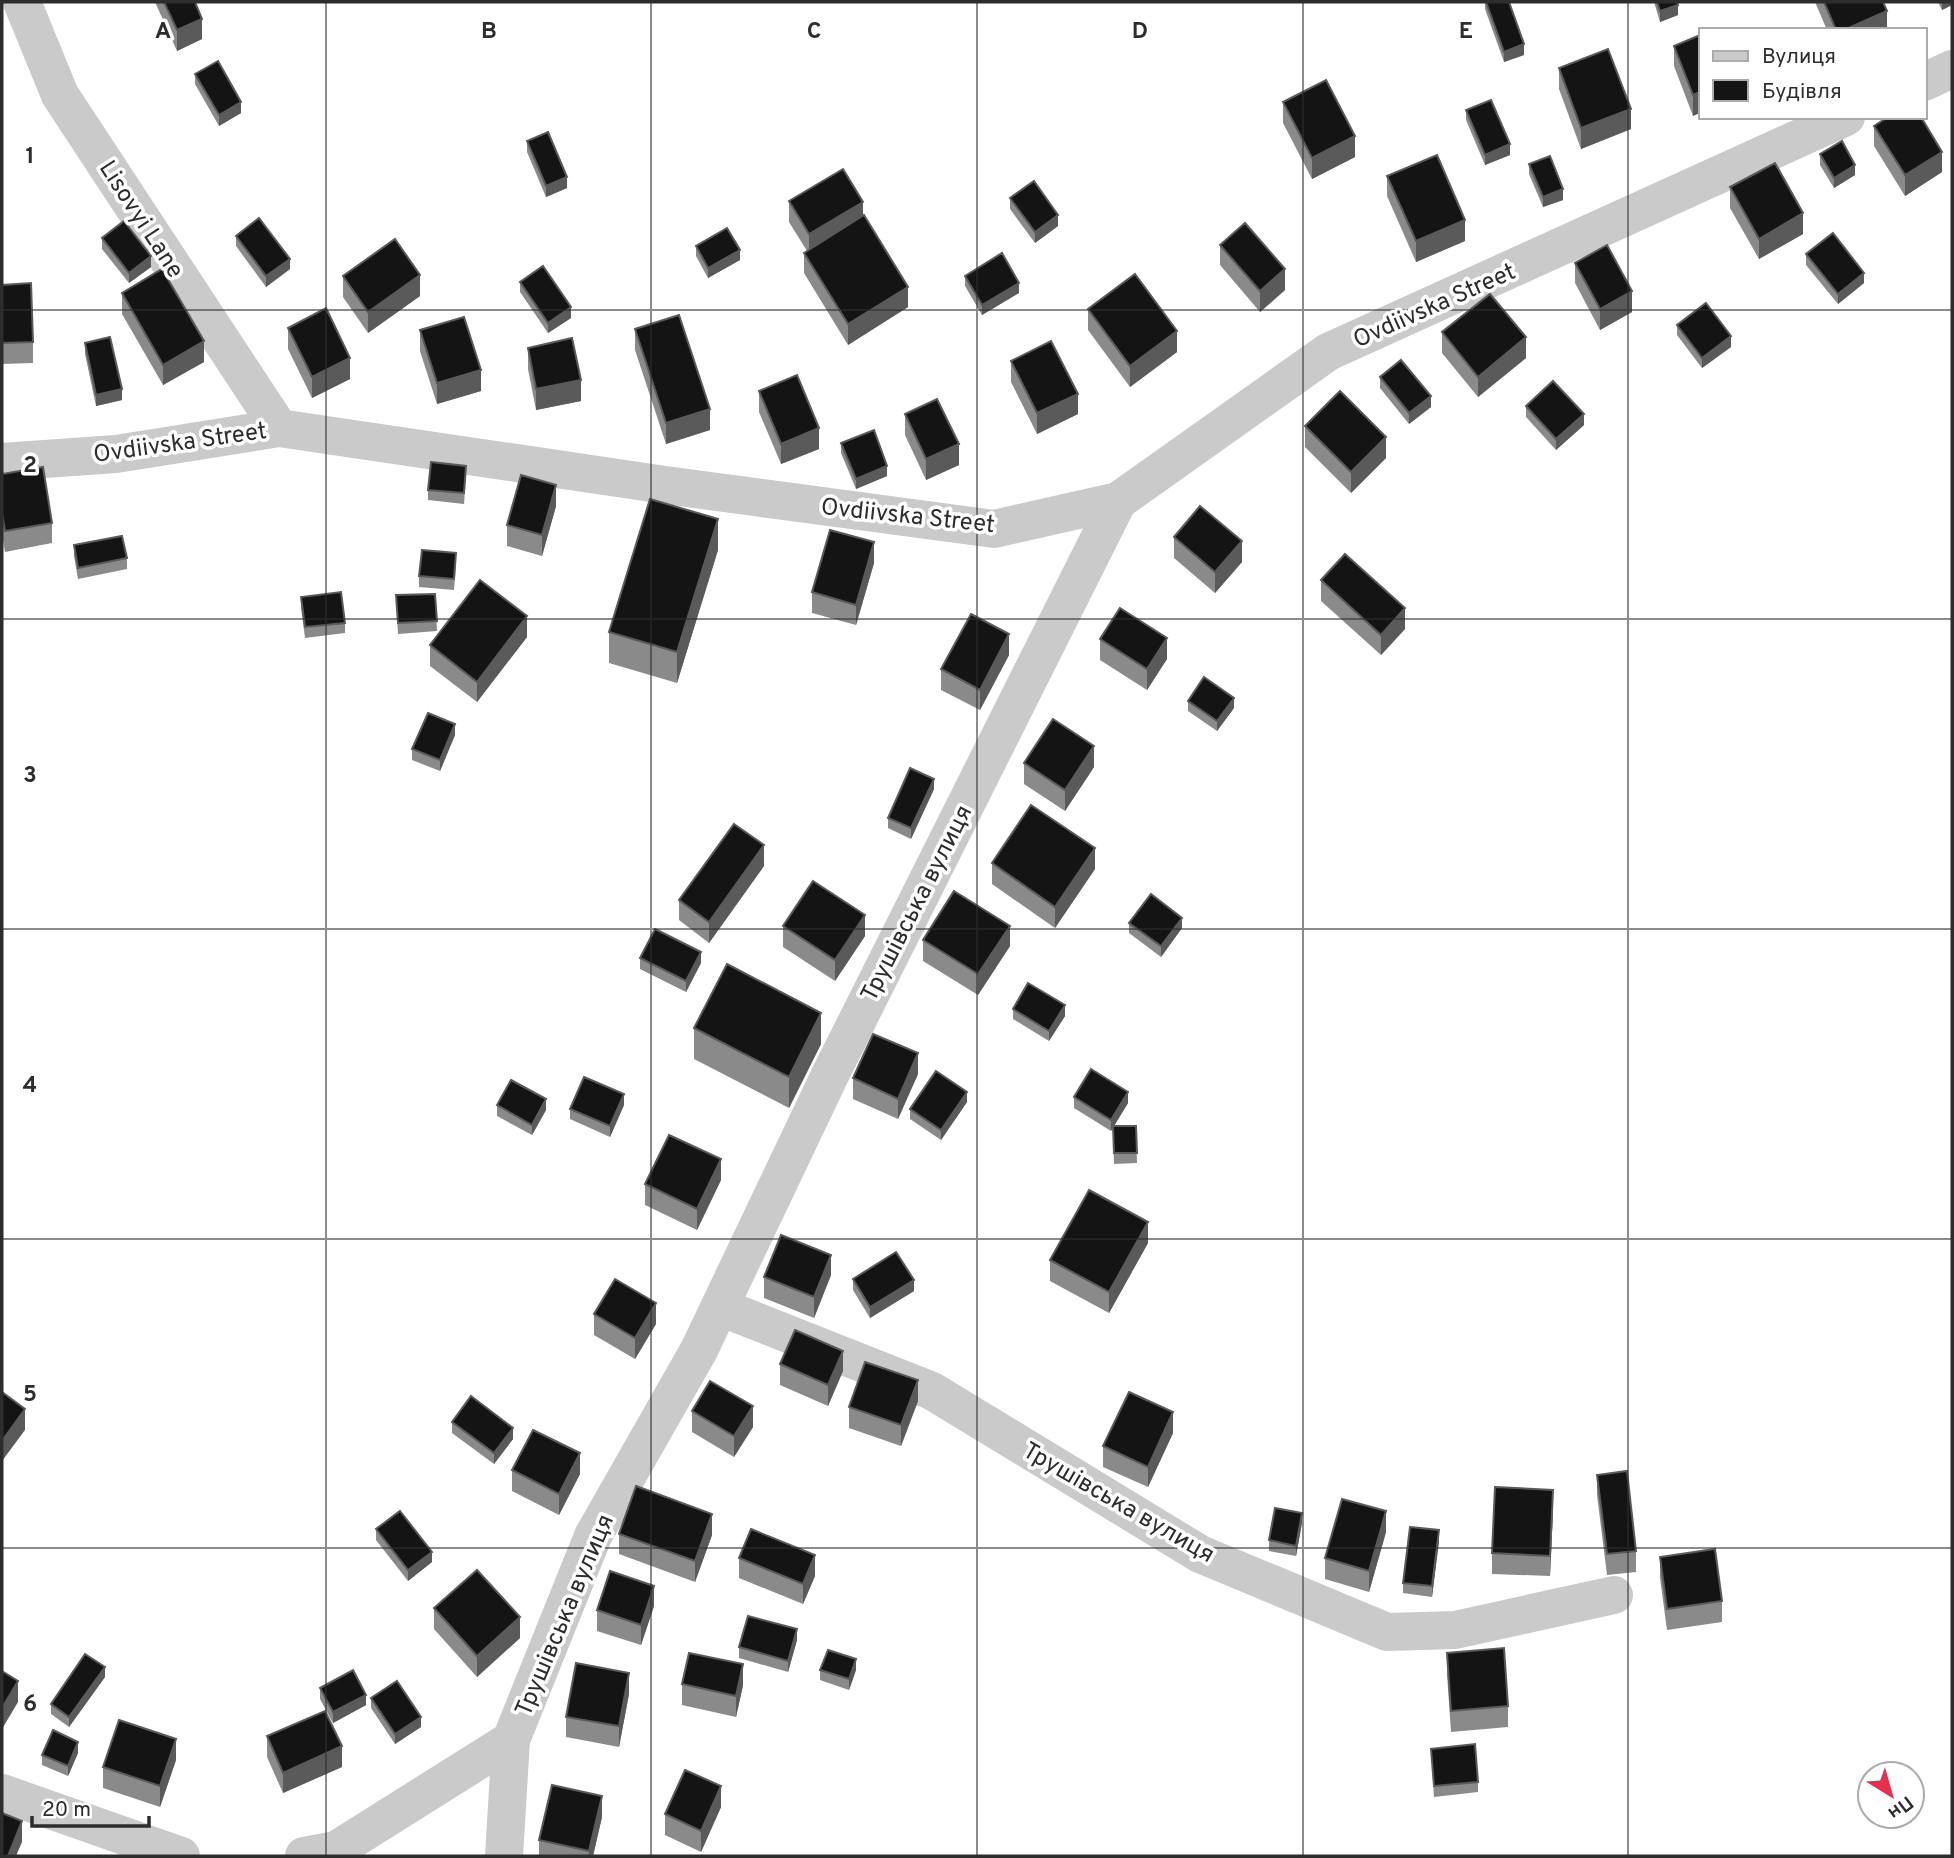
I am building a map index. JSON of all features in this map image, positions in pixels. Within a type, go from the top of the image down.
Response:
[{"type":"street","name":"Lisovyi Lane","points":[[22,2],[60,95],[279,428]]},
{"type":"street","points":[[1926,81],[1952,69]]},
{"type":"street","name":"Ovdiivska Street","points":[[2,462],[116,454],[279,428],[665,485],[994,529],[1118,501],[1328,352],[1842,119]]},
{"type":"street","name":"Трушівська вулиця","points":[[504,1856],[511,1740],[593,1536],[699,1350],[830,1075],[1118,501]]},
{"type":"street","name":"Трушівська вулиця","points":[[720,1307],[932,1391],[1200,1554],[1387,1632],[1455,1630],[1614,1595]]},
{"type":"street","name":"Трушівська вулиця","points":[[304,1856],[336,1850],[511,1740]]},
{"type":"street","points":[[2,1793],[181,1856]]},
{"type":"building","points":[[164,2],[195,2],[202,19],[177,30]]},
{"type":"building","points":[[1486,2],[1509,2],[1524,44],[1504,52]]},
{"type":"building","points":[[1657,2],[1677,2],[1678,5],[1660,11]]},
{"type":"building","points":[[1824,2],[1883,2],[1887,11],[1849,28],[1835,28]]},
{"type":"building","points":[[1699,35],[1699,92],[1693,95],[1674,46]]},
{"type":"building","points":[[1608,49],[1631,109],[1581,128],[1559,68]]},
{"type":"building","points":[[218,61],[241,102],[219,115],[195,74]]},
{"type":"building","points":[[1326,80],[1355,136],[1312,158],[1283,102]]},
{"type":"building","points":[[1491,100],[1510,144],[1485,155],[1466,110]]},
{"type":"building","points":[[1885,119],[1922,119],[1942,152],[1905,175],[1874,126]]},
{"type":"building","points":[[548,132],[567,177],[546,186],[527,141]]},
{"type":"building","points":[[1842,141],[1855,165],[1834,178],[1820,154]]},
{"type":"building","points":[[1437,155],[1465,220],[1416,241],[1387,176]]},
{"type":"building","points":[[1550,156],[1563,189],[1543,197],[1529,164]]},
{"type":"building","points":[[1775,163],[1803,213],[1759,239],[1730,187]]},
{"type":"building","points":[[843,169],[863,202],[809,234],[789,201]]},
{"type":"building","points":[[1034,181],[1058,215],[1035,232],[1010,198]]},
{"type":"building","points":[[864,215],[908,287],[848,324],[804,253]]},
{"type":"building","points":[[259,218],[290,259],[266,276],[236,236]]},
{"type":"building","points":[[124,221],[151,256],[129,273],[102,238]]},
{"type":"building","points":[[1245,223],[1285,269],[1260,291],[1220,245]]},
{"type":"building","points":[[727,228],[740,250],[708,268],[696,246]]},
{"type":"building","points":[[1833,233],[1864,273],[1838,294],[1806,254]]},
{"type":"building","points":[[395,239],[420,275],[368,312],[343,276]]},
{"type":"building","points":[[1607,245],[1632,291],[1600,309],[1575,263]]},
{"type":"building","points":[[1002,253],[1019,283],[982,305],[965,276]]},
{"type":"building","points":[[543,266],[571,307],[548,323],[520,282]]},
{"type":"building","points":[[162,269],[204,341],[163,365],[122,293]]},
{"type":"building","points":[[1135,274],[1177,331],[1130,366],[1088,309]]},
{"type":"building","points":[[31,283],[33,342],[2,343],[2,285]]},
{"type":"building","points":[[1490,294],[1526,337],[1478,377],[1442,332]]},
{"type":"building","points":[[1706,303],[1731,336],[1702,358],[1677,325]]},
{"type":"building","points":[[326,308],[350,358],[312,377],[288,328]]},
{"type":"building","points":[[679,315],[710,409],[666,423],[635,329]]},
{"type":"building","points":[[464,317],[481,370],[437,383],[420,330]]},
{"type":"building","points":[[110,337],[122,389],[96,395],[85,343]]},
{"type":"building","points":[[572,338],[581,380],[536,389],[528,348]]},
{"type":"building","points":[[1051,341],[1078,394],[1037,413],[1011,361]]},
{"type":"building","points":[[1401,360],[1431,396],[1409,413],[1380,377]]},
{"type":"building","points":[[797,375],[819,428],[781,444],[759,391]]},
{"type":"building","points":[[1553,381],[1584,414],[1556,439],[1526,406]]},
{"type":"building","points":[[1340,391],[1386,437],[1351,472],[1305,426]]},
{"type":"building","points":[[937,399],[959,444],[926,459],[905,414]]},
{"type":"building","points":[[874,430],[887,466],[856,479],[841,443]]},
{"type":"building","points":[[431,462],[466,466],[464,493],[428,490]]},
{"type":"building","points":[[43,467],[52,523],[5,531],[2,474]]},
{"type":"building","points":[[521,475],[556,485],[542,535],[507,525]]},
{"type":"building","points":[[650,499],[718,519],[677,652],[609,632]]},
{"type":"building","points":[[1200,506],[1242,541],[1215,572],[1174,537]]},
{"type":"building","points":[[830,530],[874,542],[856,605],[812,592]]},
{"type":"building","points":[[122,536],[127,558],[78,568],[74,545]]},
{"type":"building","points":[[422,550],[456,553],[454,579],[419,576]]},
{"type":"building","points":[[1345,554],[1405,608],[1381,635],[1321,580]]},
{"type":"building","points":[[480,580],[527,616],[477,682],[430,645]]},
{"type":"building","points":[[341,592],[345,623],[305,627],[301,597]]},
{"type":"building","points":[[435,594],[437,621],[398,623],[396,595]]},
{"type":"building","points":[[1120,608],[1167,638],[1147,669],[1100,639]]},
{"type":"building","points":[[971,614],[1009,634],[980,690],[941,669]]},
{"type":"building","points":[[1204,677],[1234,698],[1217,721],[1188,701]]},
{"type":"building","points":[[428,713],[455,724],[440,760],[412,749]]},
{"type":"building","points":[[1053,719],[1094,746],[1065,790],[1024,763]]},
{"type":"building","points":[[910,768],[934,779],[911,828],[888,818]]},
{"type":"building","points":[[1031,805],[1095,848],[1055,907],[992,863]]},
{"type":"building","points":[[734,824],[764,845],[709,922],[679,900]]},
{"type":"building","points":[[813,881],[865,915],[835,960],[783,926]]},
{"type":"building","points":[[954,891],[1010,926],[978,974],[923,940]]},
{"type":"building","points":[[1151,894],[1182,918],[1161,946],[1129,923]]},
{"type":"building","points":[[655,929],[701,952],[686,981],[640,958]]},
{"type":"building","points":[[727,964],[821,1013],[789,1077],[694,1028]]},
{"type":"building","points":[[1028,983],[1065,1005],[1049,1031],[1013,1009]]},
{"type":"building","points":[[873,1034],[918,1053],[898,1099],[853,1078]]},
{"type":"building","points":[[1091,1069],[1128,1092],[1111,1120],[1074,1097]]},
{"type":"building","points":[[936,1071],[967,1092],[941,1130],[910,1109]]},
{"type":"building","points":[[584,1077],[624,1094],[610,1126],[570,1109]]},
{"type":"building","points":[[511,1080],[546,1099],[532,1125],[497,1105]]},
{"type":"building","points":[[1113,1126],[1136,1126],[1137,1153],[1114,1153]]},
{"type":"building","points":[[669,1135],[721,1159],[697,1209],[645,1184]]},
{"type":"building","points":[[1089,1190],[1148,1222],[1109,1292],[1050,1260]]},
{"type":"building","points":[[781,1235],[831,1255],[814,1297],[764,1277]]},
{"type":"building","points":[[896,1252],[914,1280],[870,1307],[853,1279]]},
{"type":"building","points":[[615,1279],[656,1303],[635,1338],[594,1314]]},
{"type":"building","points":[[795,1330],[843,1351],[828,1385],[780,1364]]},
{"type":"building","points":[[865,1362],[918,1380],[901,1425],[849,1407]]},
{"type":"building","points":[[710,1381],[753,1406],[734,1436],[692,1411]]},
{"type":"building","points":[[2,1392],[25,1409],[2,1441]]},
{"type":"building","points":[[1129,1392],[1173,1412],[1148,1467],[1103,1446]]},
{"type":"building","points":[[471,1396],[513,1428],[494,1453],[452,1422]]},
{"type":"building","points":[[533,1430],[580,1453],[559,1494],[512,1470]]},
{"type":"building","points":[[1627,1471],[1636,1551],[1607,1554],[1597,1475]]},
{"type":"building","points":[[636,1486],[712,1514],[695,1561],[619,1534]]},
{"type":"building","points":[[1495,1487],[1553,1490],[1550,1556],[1492,1553]]},
{"type":"building","points":[[1342,1499],[1386,1511],[1369,1571],[1325,1558]]},
{"type":"building","points":[[1275,1508],[1302,1513],[1296,1546],[1269,1540]]},
{"type":"building","points":[[400,1511],[432,1552],[408,1570],[376,1529]]},
{"type":"building","points":[[1410,1527],[1439,1530],[1432,1586],[1403,1583]]},
{"type":"building","points":[[751,1529],[815,1555],[803,1584],[739,1558]]},
{"type":"building","points":[[1715,1549],[1722,1601],[1667,1609],[1660,1557]]},
{"type":"building","points":[[477,1570],[520,1617],[477,1656],[434,1608]]},
{"type":"building","points":[[610,1571],[654,1586],[641,1625],[597,1610]]},
{"type":"building","points":[[748,1616],[797,1629],[788,1661],[739,1647]]},
{"type":"building","points":[[1504,1648],[1508,1706],[1451,1711],[1447,1653]]},
{"type":"building","points":[[828,1650],[856,1659],[849,1679],[820,1670]]},
{"type":"building","points":[[689,1653],[743,1664],[736,1696],[682,1684]]},
{"type":"building","points":[[85,1654],[105,1667],[69,1717],[51,1704]]},
{"type":"building","points":[[576,1663],[629,1673],[619,1726],[566,1717]]},
{"type":"building","points":[[353,1670],[366,1695],[333,1712],[320,1688]]},
{"type":"building","points":[[2,1671],[18,1681],[2,1708]]},
{"type":"building","points":[[397,1681],[421,1717],[395,1734],[371,1698]]},
{"type":"building","points":[[325,1711],[342,1746],[283,1773],[267,1736]]},
{"type":"building","points":[[119,1720],[176,1739],[160,1786],[103,1767]]},
{"type":"building","points":[[53,1730],[78,1742],[68,1766],[42,1755]]},
{"type":"building","points":[[1475,1744],[1478,1782],[1434,1786],[1431,1749]]},
{"type":"building","points":[[685,1770],[721,1786],[701,1831],[665,1814]]},
{"type":"building","points":[[552,1785],[602,1796],[589,1851],[539,1840]]},
{"type":"building","points":[[2,1813],[22,1821],[8,1856],[2,1856]]}]
